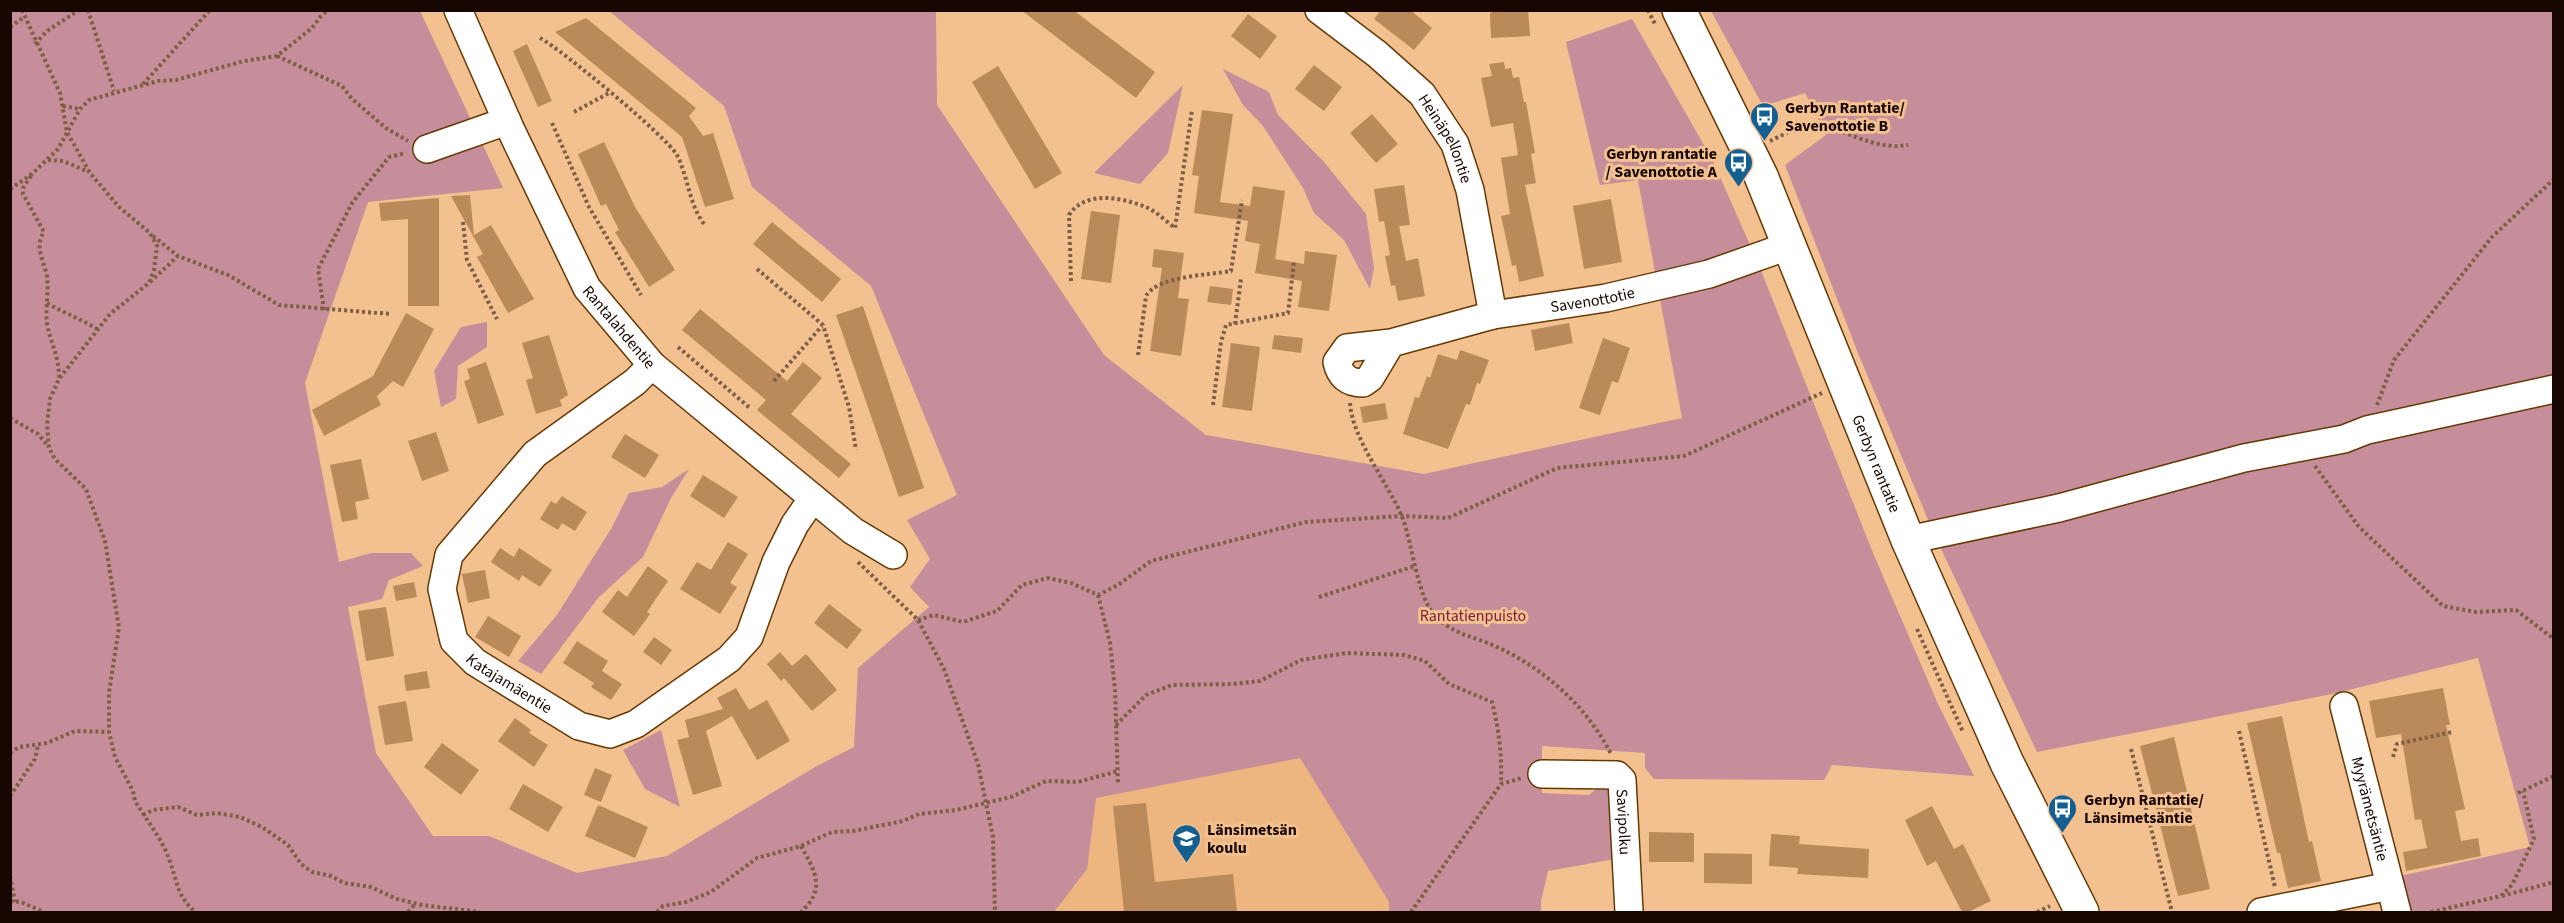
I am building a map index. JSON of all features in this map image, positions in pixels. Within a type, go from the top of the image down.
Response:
[{"type":"main road","name":"Gerbyn rantatie","points":[[1679,10],[1750,151],[1791,245],[1908,540],[2007,763],[2082,912]]},
{"type":"street","name":"Rantalahdentie","points":[[458,10],[507,121],[587,288],[652,365],[853,531],[892,555]]},
{"type":"street","name":"Heinäpellontie","points":[[1319,10],[1377,54],[1422,94],[1455,144],[1470,190],[1493,315]]},
{"type":"street","points":[[428,149],[507,121]]},
{"type":"street","name":"Savenottotie","points":[[1350,381],[1363,383],[1370,378],[1391,343],[1493,315],[1606,298],[1709,274],[1791,245]]},
{"type":"street","name":"Katajamäentie","points":[[652,365],[635,382],[535,454],[449,555],[442,589],[454,641],[475,662],[579,726],[610,734],[636,724],[729,659],[749,637],[776,562],[795,524],[813,498]]},
{"type":"street","points":[[1908,540],[2059,508],[2244,458],[2322,443],[2367,430],[2553,389]]},
{"type":"street","name":"Myyrämetsäntie","points":[[2344,706],[2397,912]]},
{"type":"street","name":"Savipolku","points":[[1542,774],[1617,775],[1622,780],[1625,785],[1629,912]]},
{"type":"street","points":[[2271,910],[2390,886]]},
{"type":"path","points":[[22,10],[35,44],[60,93],[67,132],[90,172],[118,207],[178,256],[228,275],[279,305],[391,314]]},
{"type":"path","points":[[35,44],[47,31],[79,10]]},
{"type":"path","points":[[88,10],[114,91]]},
{"type":"path","points":[[142,84],[210,10]]},
{"type":"path","points":[[10,189],[32,174],[58,149],[80,109],[88,100],[142,84],[176,80],[244,61],[277,56],[312,28],[328,10]]},
{"type":"path","points":[[10,27],[24,17]]},
{"type":"path","points":[[540,38],[609,93],[676,154],[698,215],[704,224]]},
{"type":"path","points":[[277,56],[342,86],[352,99],[386,128],[428,149]]},
{"type":"path","points":[[574,112],[609,93]]},
{"type":"path","points":[[63,106],[80,109]]},
{"type":"path","points":[[1071,281],[1069,215],[1073,208],[1084,202],[1099,197],[1135,204],[1150,209],[1175,228],[1192,110]]},
{"type":"path","points":[[552,123],[589,207],[641,295]]},
{"type":"path","points":[[1750,151],[1807,123],[1872,144],[1897,147],[1908,145]]},
{"type":"path","points":[[324,310],[318,269],[352,203],[389,157],[428,149]]},
{"type":"path","points":[[45,161],[53,159],[90,172]]},
{"type":"path","points":[[32,174],[23,188],[23,194],[44,232],[39,239],[47,276],[47,303],[52,348],[59,358],[59,379]]},
{"type":"path","points":[[2367,430],[2394,360],[2492,237],[2553,179]]},
{"type":"path","points":[[1138,355],[1146,296],[1150,288],[1166,281],[1231,271],[1242,200]]},
{"type":"path","points":[[463,222],[467,260],[497,319]]},
{"type":"path","points":[[149,283],[157,257],[157,246],[150,233]]},
{"type":"path","points":[[49,448],[47,425],[50,399],[59,379],[117,307],[139,293],[178,256]]},
{"type":"path","points":[[1213,405],[1221,342],[1226,325],[1288,314],[1294,262]]},
{"type":"path","points":[[757,269],[823,325],[849,407],[856,450]]},
{"type":"path","points":[[1235,324],[1241,279]]},
{"type":"path","points":[[47,303],[66,315],[81,318],[97,329]]},
{"type":"path","points":[[774,381],[823,325]]},
{"type":"path","points":[[678,347],[750,408]]},
{"type":"path","points":[[1350,381],[1351,413],[1362,443],[1402,516],[1415,566],[1434,615],[1464,637],[1494,646],[1524,660],[1554,684],[1587,718],[1610,751],[1622,780]]},
{"type":"path","points":[[1098,595],[1118,585],[1151,561],[1306,522],[1402,516],[1448,518],[1557,468],[1684,456],[1822,393]]},
{"type":"path","points":[[10,418],[38,434],[55,459],[86,489],[105,541],[119,628],[109,692],[109,732],[115,757],[143,815],[169,859],[176,888],[187,906],[196,912]]},
{"type":"path","points":[[2322,443],[2315,465],[2337,498],[2366,534],[2443,606],[2476,612],[2516,610],[2535,622],[2553,639]]},
{"type":"path","points":[[1319,597],[1415,566]]},
{"type":"path","points":[[918,620],[934,615],[963,622],[997,611],[1022,585],[1048,578],[1071,583],[1098,595]]},
{"type":"path","points":[[1098,595],[1110,643],[1118,783]]},
{"type":"path","points":[[1116,725],[1146,695],[1173,684],[1233,684],[1260,681],[1301,660],[1347,653],[1404,655],[1425,661],[1449,684],[1492,702],[1499,730],[1502,758],[1501,784],[1411,912]]},
{"type":"path","points":[[10,753],[19,747],[38,744],[75,731],[109,732]]},
{"type":"path","points":[[2239,731],[2271,910]]},
{"type":"path","points":[[2393,756],[2397,744],[2452,732]]},
{"type":"path","points":[[10,796],[35,759],[38,744]]},
{"type":"path","points":[[2131,749],[2172,912]]},
{"type":"path","points":[[657,912],[663,906],[686,902],[711,892],[758,858],[801,846],[832,832],[853,831],[903,821],[919,814],[956,810],[1011,797],[1046,781],[1078,782],[1118,771]]},
{"type":"path","points":[[1501,784],[1542,774]]},
{"type":"path","points":[[2518,793],[2553,776]]},
{"type":"path","points":[[2501,896],[2512,885],[2534,839],[2523,791]]},
{"type":"path","points":[[143,815],[153,810],[178,807],[197,815],[217,813],[240,817],[262,827],[288,845],[301,864],[312,872],[331,876],[344,883],[371,886],[397,899],[480,912]]},
{"type":"path","points":[[801,846],[817,885],[814,900],[801,912]]},
{"type":"path","points":[[10,876],[13,902],[44,912]]},
{"type":"path","points":[[2431,912],[2553,882]]},
{"type":"path","points":[[408,912],[416,903]]},
{"type":"path","points":[[2037,912],[2049,906]]},
{"type":"shaded area","name":"Länsimetsän koulu","points":[[1300,758],[1389,902],[1389,912],[1008,912],[1017,810]]},
{"type":"green space","name":"Rantatienpuisto","points":[[608,10],[936,11],[937,105],[1104,355],[1206,435],[1424,474],[1682,418],[1638,180],[1600,185],[1566,42],[1632,19],[1713,161],[1758,263],[1873,553],[1938,704],[1974,776],[1832,765],[1824,780],[1654,779],[1645,768],[1645,753],[1542,746],[1542,793],[1589,795],[1600,786],[1615,787],[1615,859],[1548,871],[1541,901],[1541,912],[1389,912],[1389,902],[1300,758],[1096,798],[1087,869],[1054,912],[11,912],[10,11],[420,11],[503,188],[368,202],[305,383],[339,562],[371,553],[411,553],[423,566],[389,580],[382,599],[348,607],[376,753],[433,836],[489,836],[577,873],[667,856],[815,767],[854,747],[858,668],[929,607],[910,587],[930,559],[907,520],[957,495],[871,286],[752,187],[724,106]]},
{"type":"green space","points":[[1711,11],[2553,11],[2553,912],[2405,912],[2396,877],[2530,847],[2478,658],[2332,694],[2037,752],[1935,536],[1858,353],[1785,165],[1826,135],[1805,93],[1763,106]]},
{"type":"green space","points":[[1223,69],[1269,92],[1278,115],[1324,162],[1366,214],[1374,268],[1370,289],[1344,240],[1314,213],[1303,188],[1263,126],[1243,105]]},
{"type":"green space","points":[[1183,85],[1168,153],[1140,184],[1094,173]]},
{"type":"green space","points":[[487,322],[487,347],[458,366],[456,399],[441,407],[434,371],[461,327]]},
{"type":"green space","points":[[689,469],[671,498],[643,557],[598,598],[541,674],[518,661],[557,615],[611,529],[629,493],[662,487]]},
{"type":"green space","points":[[661,730],[680,807],[645,789],[623,750]]},
{"type":"building","points":[[1021,10],[1073,10],[1155,72],[1136,98]]},
{"type":"building","points":[[1381,10],[1410,10],[1432,28],[1414,50],[1374,19]]},
{"type":"building","points":[[1495,10],[1528,10],[1530,36],[1491,38],[1490,13]]},
{"type":"building","points":[[1248,14],[1277,36],[1260,59],[1231,36]]},
{"type":"building","points":[[586,18],[696,108],[689,116],[703,136],[713,133],[734,199],[705,207],[682,137],[555,32]]},
{"type":"building","points":[[527,44],[552,101],[538,107],[513,51]]},
{"type":"building","points":[[1504,62],[1505,69],[1511,68],[1513,78],[1519,77],[1524,102],[1526,102],[1535,153],[1531,154],[1536,183],[1525,185],[1544,276],[1519,282],[1516,265],[1512,266],[1501,216],[1510,214],[1501,158],[1518,155],[1513,123],[1491,127],[1481,78],[1492,76],[1489,64]]},
{"type":"building","points":[[1314,65],[1342,87],[1324,111],[1295,89]]},
{"type":"building","points":[[998,66],[1062,173],[1035,189],[972,82]]},
{"type":"building","points":[[1202,110],[1233,114],[1220,202],[1250,206],[1253,186],[1285,191],[1275,259],[1304,264],[1305,251],[1337,255],[1329,311],[1298,307],[1302,281],[1255,273],[1260,244],[1245,241],[1248,221],[1194,213],[1199,176],[1192,175]]},
{"type":"building","points":[[1372,114],[1398,144],[1376,163],[1350,133]]},
{"type":"building","points":[[604,142],[635,207],[675,270],[649,287],[615,232],[619,230],[606,204],[601,206],[578,154]]},
{"type":"building","points":[[1404,185],[1410,225],[1399,226],[1406,261],[1418,258],[1425,296],[1398,301],[1395,285],[1391,286],[1385,256],[1390,255],[1384,221],[1379,222],[1374,189]]},
{"type":"building","points":[[470,195],[474,235],[491,225],[534,299],[508,313],[477,257],[483,254],[451,196]]},
{"type":"building","points":[[439,198],[439,306],[408,306],[408,219],[381,221],[379,203]]},
{"type":"building","points":[[1611,199],[1622,262],[1584,269],[1573,206]]},
{"type":"building","points":[[1091,211],[1120,215],[1111,283],[1081,279]]},
{"type":"building","points":[[772,222],[841,279],[822,302],[753,244]]},
{"type":"building","points":[[1154,249],[1184,253],[1178,298],[1189,299],[1181,356],[1150,351],[1162,268],[1152,267]]},
{"type":"building","points":[[1210,286],[1233,289],[1231,305],[1207,302]]},
{"type":"building","points":[[863,306],[924,488],[899,497],[836,315]]},
{"type":"building","points":[[700,309],[787,381],[803,362],[822,378],[791,414],[851,464],[839,478],[757,410],[766,400],[682,330]]},
{"type":"building","points":[[406,313],[434,329],[403,387],[393,381],[377,396],[381,405],[324,436],[312,410],[373,376]]},
{"type":"building","points":[[1569,323],[1573,343],[1535,351],[1531,330]]},
{"type":"building","points":[[549,335],[568,395],[560,400],[562,406],[536,414],[526,380],[533,378],[522,343]]},
{"type":"building","points":[[1274,335],[1303,338],[1301,353],[1272,349]]},
{"type":"building","points":[[1603,338],[1630,348],[1618,383],[1612,381],[1600,415],[1579,408]]},
{"type":"building","points":[[1231,343],[1260,347],[1252,411],[1222,407]]},
{"type":"building","points":[[1460,350],[1489,360],[1480,384],[1477,383],[1470,405],[1466,404],[1448,449],[1403,434],[1415,397],[1419,398],[1427,376],[1430,378],[1438,354],[1457,360]]},
{"type":"building","points":[[486,362],[504,415],[478,424],[464,381],[470,379],[467,369]]},
{"type":"building","points":[[1385,403],[1388,419],[1363,423],[1360,407]]},
{"type":"building","points":[[436,432],[449,471],[422,481],[408,441]]},
{"type":"building","points":[[625,434],[659,455],[645,478],[611,457]]},
{"type":"building","points":[[361,459],[369,499],[355,502],[358,519],[342,522],[330,465]]},
{"type":"building","points":[[703,475],[738,497],[724,518],[690,496]]},
{"type":"building","points":[[562,496],[587,512],[575,531],[562,523],[558,530],[540,519],[551,501],[556,504]]},
{"type":"building","points":[[728,542],[748,554],[730,583],[737,587],[720,614],[680,589],[697,562],[711,570]]},
{"type":"building","points":[[500,548],[514,557],[519,548],[552,570],[540,587],[522,575],[519,581],[491,562]]},
{"type":"building","points":[[648,566],[668,581],[647,612],[650,614],[634,636],[602,612],[618,590],[627,597]]},
{"type":"building","points":[[485,570],[490,598],[468,603],[462,574]]},
{"type":"building","points":[[414,582],[417,597],[396,601],[393,586]]},
{"type":"building","points":[[829,604],[862,630],[847,649],[814,623]]},
{"type":"building","points":[[386,607],[394,656],[366,661],[358,611]]},
{"type":"building","points":[[488,616],[521,636],[509,657],[475,637]]},
{"type":"building","points":[[654,637],[672,650],[661,665],[643,652]]},
{"type":"building","points":[[577,641],[608,661],[602,671],[622,684],[611,700],[591,687],[594,683],[563,663]]},
{"type":"building","points":[[780,652],[792,666],[806,654],[837,690],[812,711],[784,678],[781,681],[767,664]]},
{"type":"building","points":[[427,671],[430,688],[406,691],[404,675]]},
{"type":"building","points":[[736,688],[749,710],[767,700],[790,741],[757,760],[732,716],[706,731],[722,786],[693,795],[677,740],[689,737],[685,720],[723,709],[717,698]]},
{"type":"building","points":[[2443,688],[2450,725],[2446,725],[2465,809],[2455,811],[2461,841],[2478,838],[2481,856],[2406,871],[2403,852],[2427,848],[2421,819],[2415,820],[2401,734],[2376,738],[2369,701]]},
{"type":"building","points":[[406,701],[413,741],[385,745],[378,706]]},
{"type":"building","points":[[2282,716],[2309,842],[2312,841],[2321,881],[2288,888],[2280,853],[2277,853],[2247,723]]},
{"type":"building","points":[[515,718],[531,730],[529,733],[548,745],[534,767],[498,741]]},
{"type":"building","points":[[2174,737],[2210,889],[2178,896],[2140,746]]},
{"type":"building","points":[[442,743],[479,770],[461,795],[424,767]]},
{"type":"building","points":[[595,768],[612,775],[601,802],[584,795]]},
{"type":"building","points":[[523,784],[563,807],[548,832],[509,809]]},
{"type":"building","points":[[1146,803],[1155,882],[1233,874],[1237,912],[1124,912],[1113,806]]},
{"type":"building","points":[[598,805],[648,827],[635,858],[585,836]]},
{"type":"building","points":[[1932,806],[1954,849],[1963,844],[1991,901],[1968,912],[1962,912],[1936,861],[1927,866],[1905,820]]},
{"type":"building","points":[[1649,832],[1694,833],[1694,862],[1649,862]]},
{"type":"building","points":[[1771,834],[1800,836],[1799,844],[1869,849],[1868,878],[1797,874],[1798,868],[1769,866]]},
{"type":"building","points":[[1704,853],[1752,854],[1752,884],[1704,883]]},
{"type":"place","name":"Gerbyn Rantatie/ Savenottotie B","points":[[1764,142]]},
{"type":"place","name":"Gerbyn rantatie / Savenottotie A","points":[[1738,188]]},
{"type":"place","name":"Gerbyn Rantatie/ Länsimetsäntie","points":[[2063,834]]},
{"type":"place","name":"Länsimetsän koulu","points":[[1186,864]]}]
